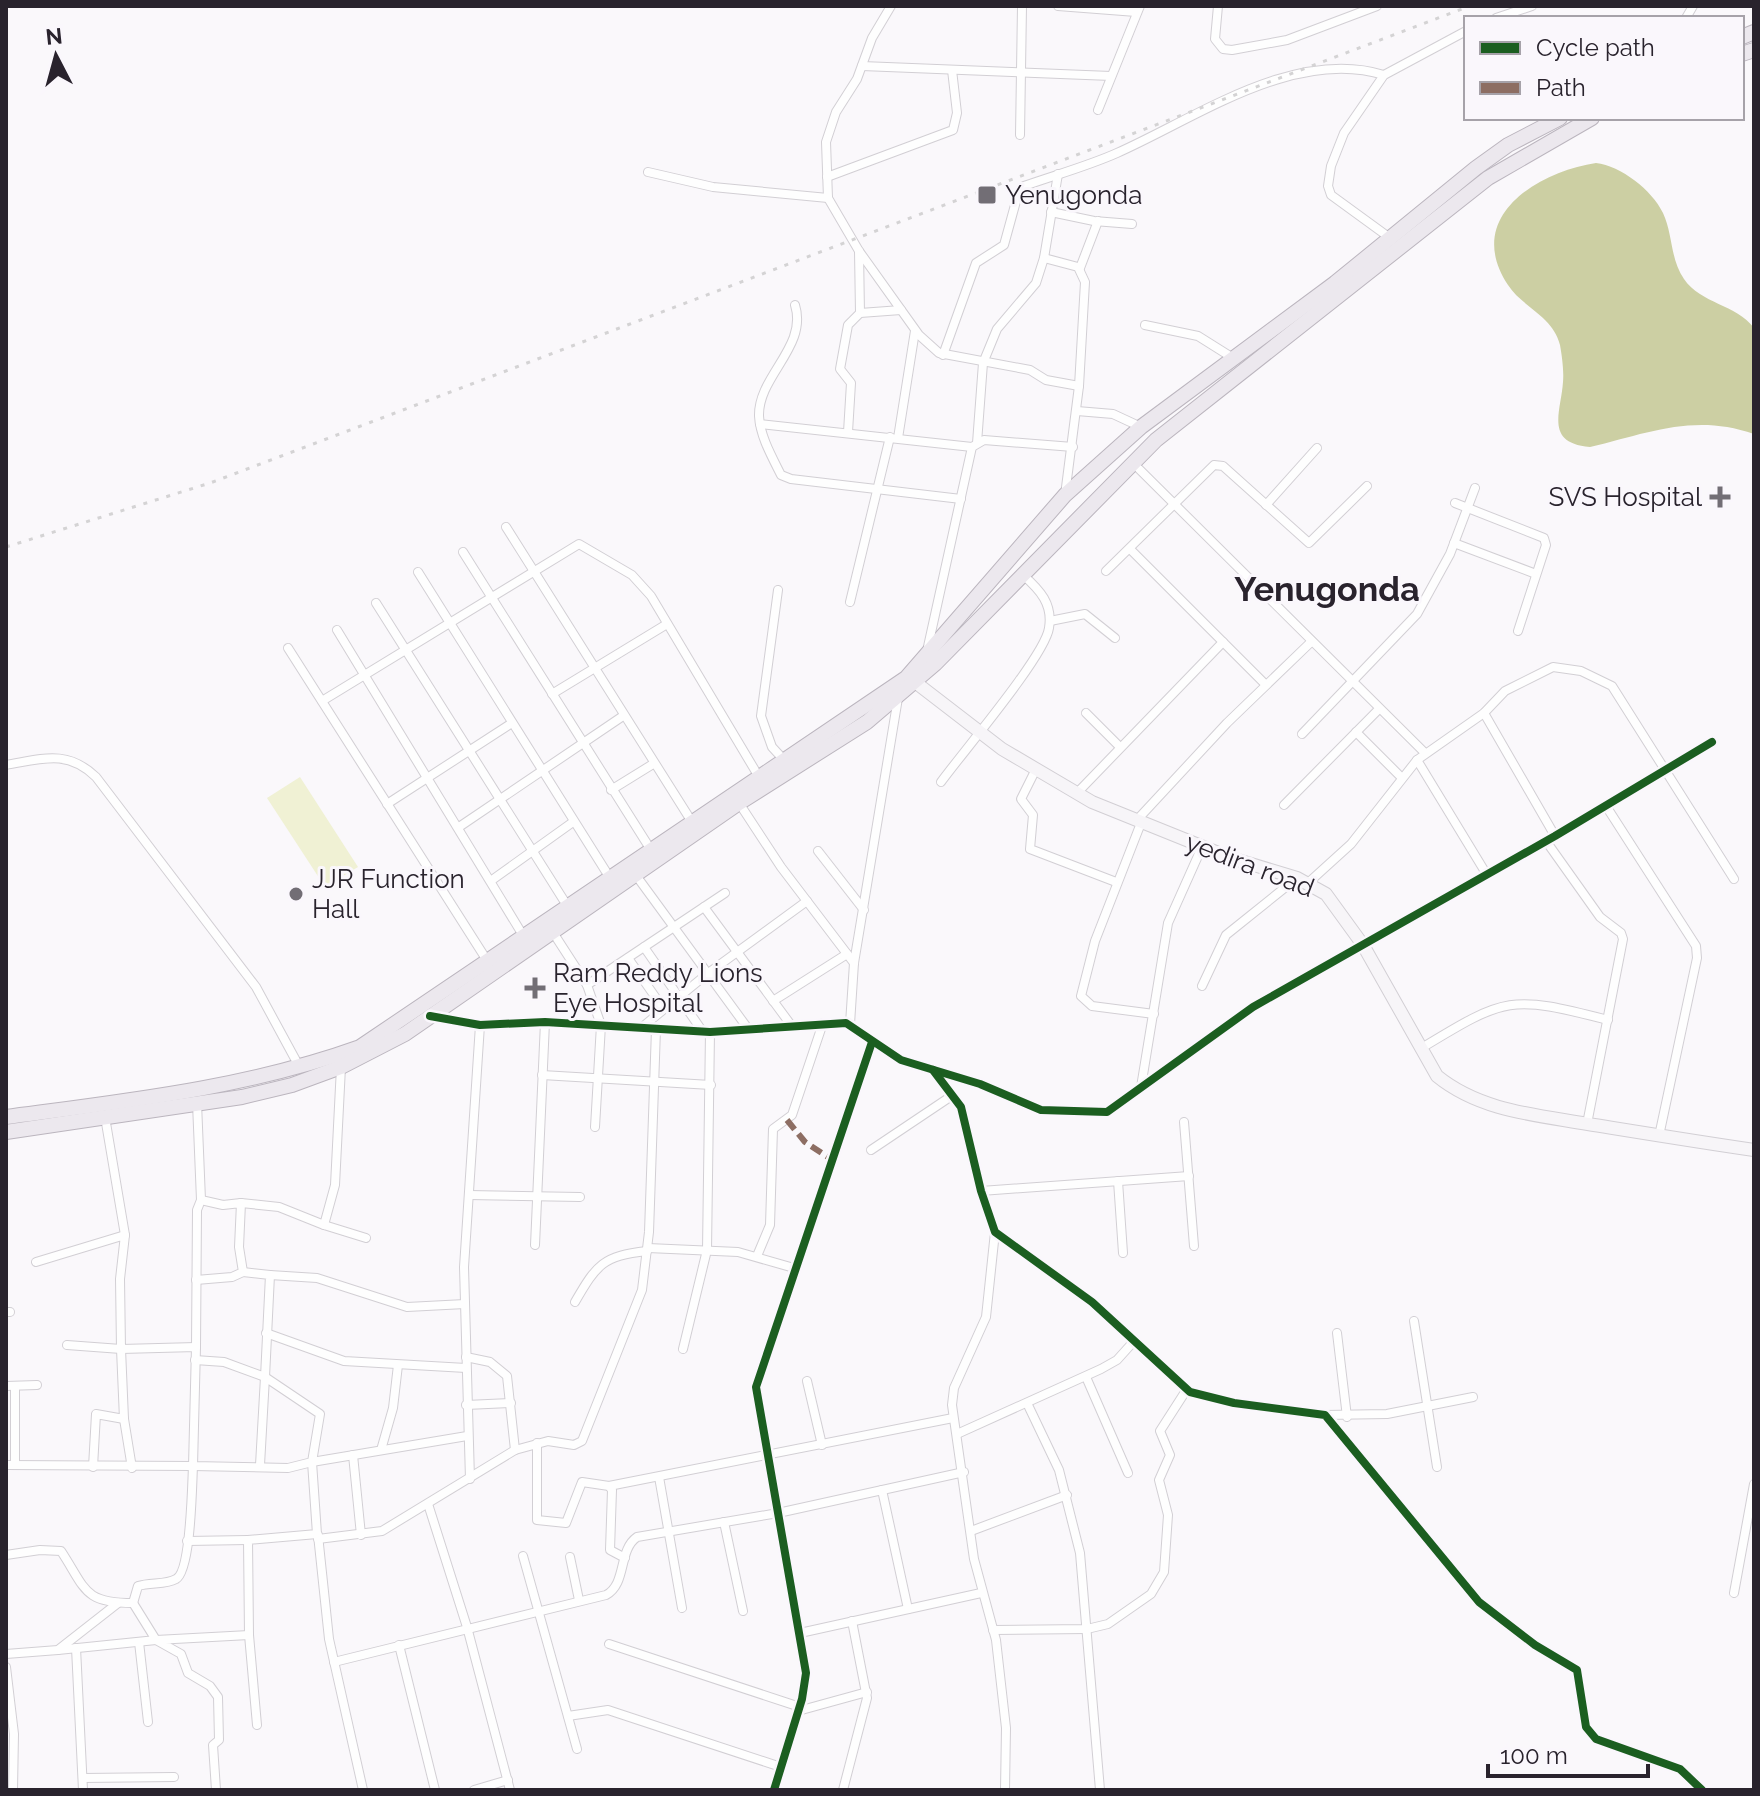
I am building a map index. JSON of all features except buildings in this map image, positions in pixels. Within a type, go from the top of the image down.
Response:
[{"type":"highway","points":[[6,1117],[207,1088],[300,1069],[360,1047],[906,678],[1065,495],[1141,427],[1508,145],[1556,120]]},
{"type":"highway","points":[[6,1132],[292,1085],[341,1067],[405,1034],[554,934],[739,803],[867,722],[915,682],[1156,440],[1488,178],[1589,120]]},
{"type":"main road","name":"yedira road","points":[[915,682],[978,732],[1077,793],[1138,822],[1303,881],[1326,894],[1363,945],[1437,1076],[1456,1091],[1513,1111],[1754,1150]]},
{"type":"street","points":[[891,6],[836,112],[826,142],[828,198],[859,251],[915,331],[943,355],[1030,370],[1046,380],[1079,386]]},
{"type":"street","points":[[1020,135],[1022,6]]},
{"type":"street","points":[[1058,6],[1138,9],[1098,110]]},
{"type":"street","points":[[1218,6],[1215,39],[1223,49],[1232,50],[1287,40],[1377,6]]},
{"type":"street","points":[[1502,16],[1532,6]]},
{"type":"street","points":[[1390,238],[1336,200],[1328,186],[1331,166],[1344,133],[1384,75],[1464,32]]},
{"type":"street","points":[[862,66],[1111,76]]},
{"type":"street","points":[[943,355],[976,263],[1004,245],[1019,190],[1115,154],[1198,112],[1280,79],[1337,66],[1384,75]]},
{"type":"street","points":[[827,177],[953,130],[957,113],[952,70]]},
{"type":"street","points":[[648,172],[713,187],[828,198]]},
{"type":"street","points":[[926,655],[975,445],[983,363],[997,329],[1036,283],[1044,258],[1058,174]]},
{"type":"street","points":[[1051,212],[1132,224]]},
{"type":"street","points":[[1065,495],[1079,386],[1085,282],[1080,268],[1098,221]]},
{"type":"street","points":[[859,251],[860,313]]},
{"type":"street","points":[[1044,258],[1080,268]]},
{"type":"street","points":[[795,305],[798,327],[761,399],[760,424],[781,475],[791,479],[961,499]]},
{"type":"street","points":[[848,432],[852,389],[840,369],[848,325],[860,313],[901,310]]},
{"type":"street","points":[[1145,325],[1198,336],[1233,358]]},
{"type":"street","points":[[850,602],[876,489],[894,438],[915,331]]},
{"type":"street","points":[[1077,411],[1113,414],[1141,427]]},
{"type":"street","points":[[760,424],[975,445],[984,440],[1073,447]]},
{"type":"street","points":[[1266,505],[1317,448]]},
{"type":"street","points":[[1132,462],[1425,753]]},
{"type":"street","points":[[1106,571],[1210,467],[1218,464],[1312,543],[1367,486]]},
{"type":"street","points":[[1302,734],[1417,614],[1454,543],[1475,488]]},
{"type":"street","points":[[1455,503],[1544,538],[1546,545],[1518,631]]},
{"type":"street","points":[[506,527],[692,822]]},
{"type":"street","points":[[322,701],[574,543],[583,545],[632,575],[651,596],[759,777]]},
{"type":"street","points":[[1454,543],[1536,574]]},
{"type":"street","points":[[1130,549],[1266,685]]},
{"type":"street","points":[[463,552],[651,850]]},
{"type":"street","points":[[418,572],[610,878]]},
{"type":"street","points":[[941,782],[1048,635],[1050,621],[1041,592],[1023,575]]},
{"type":"street","points":[[778,590],[761,716],[772,747],[784,760]]},
{"type":"street","points":[[376,603],[568,907]]},
{"type":"street","points":[[1050,621],[1085,614],[1115,638]]},
{"type":"street","points":[[552,694],[667,624]]},
{"type":"street","points":[[337,630],[525,937]]},
{"type":"street","points":[[1077,793],[1223,642]]},
{"type":"street","points":[[1154,1014],[1092,1006],[1081,996],[1095,941],[1138,822],[1266,685],[1311,642]]},
{"type":"street","points":[[288,648],[488,963]]},
{"type":"street","points":[[1202,986],[1226,935],[1351,844],[1401,777],[1425,753],[1484,713],[1505,691],[1545,668],[1581,671],[1612,686],[1734,879]]},
{"type":"street","points":[[850,1024],[854,963],[899,697]]},
{"type":"street","points":[[1284,805],[1379,709]]},
{"type":"street","points":[[1086,713],[1120,747]]},
{"type":"street","points":[[1484,713],[1550,839],[1600,917],[1621,933],[1623,944],[1587,1124]]},
{"type":"street","points":[[459,827],[623,716]]},
{"type":"street","points":[[387,804],[512,723]]},
{"type":"street","points":[[1356,732],[1401,777]]},
{"type":"street","points":[[430,1016],[480,1025],[545,1022],[707,1032],[823,1023],[850,1024],[901,1060],[1050,1112],[1107,1112],[1235,1018],[1321,966],[1550,839],[1712,742]]},
{"type":"street","points":[[6,765],[67,758],[82,764],[96,777],[123,818],[256,987],[300,1069]]},
{"type":"street","points":[[1417,760],[1487,875]]},
{"type":"street","points":[[611,790],[653,764]]},
{"type":"street","points":[[1036,769],[1021,799],[1033,812],[1030,849],[1116,882]]},
{"type":"street","points":[[739,803],[854,963]]},
{"type":"street","points":[[1606,806],[1696,946],[1697,958],[1659,1136]]},
{"type":"street","points":[[492,880],[573,822]]},
{"type":"street","points":[[1141,1087],[1168,923],[1202,847]]},
{"type":"street","points":[[818,851],[864,910]]},
{"type":"street","points":[[635,874],[749,1030]]},
{"type":"street","points":[[587,985],[725,893]]},
{"type":"street","points":[[641,1028],[736,952],[807,901]]},
{"type":"street","points":[[704,907],[791,1025]]},
{"type":"street","points":[[554,934],[587,985],[601,1025],[595,1127]]},
{"type":"street","points":[[644,947],[707,1032],[711,1085],[707,1250],[683,1349]]},
{"type":"street","points":[[773,1001],[847,954]]},
{"type":"street","points":[[628,958],[663,1008]]},
{"type":"street","points":[[1420,1049],[1480,1012],[1509,1004],[1539,1002],[1608,1020]]},
{"type":"street","points":[[535,1245],[545,1022]]},
{"type":"street","points":[[757,1256],[770,1225],[773,1129],[792,1115],[823,1023]]},
{"type":"street","points":[[470,1479],[465,1304],[480,1025]]},
{"type":"street","points":[[187,1541],[361,1535],[382,1531],[515,1450],[537,1443],[574,1445],[582,1441],[642,1290],[647,1250],[656,1029]]},
{"type":"street","points":[[774,1790],[799,1709],[806,1673],[756,1387],[872,1042]]},
{"type":"street","points":[[324,1225],[335,1185],[341,1067]]},
{"type":"street","points":[[933,1070],[953,1095],[964,1117],[981,1191],[995,1232],[986,1317],[954,1388],[953,1418],[981,1593],[993,1630],[1006,1728],[1005,1790]]},
{"type":"street","points":[[542,1075],[711,1085]]},
{"type":"street","points":[[871,1150],[953,1095]]},
{"type":"street","points":[[197,1103],[201,1200],[197,1210],[193,1466],[186,1564],[178,1577],[138,1586],[133,1603],[156,1640],[181,1654],[188,1673],[210,1686],[218,1697],[219,1740],[213,1745],[216,1790]]},
{"type":"street","points":[[105,1116],[125,1235],[120,1279],[121,1349],[124,1419],[132,1468]]},
{"type":"street","points":[[1184,1122],[1194,1246]]},
{"type":"street","points":[[981,1191],[1189,1176]]},
{"type":"street","points":[[1118,1181],[1123,1253]]},
{"type":"street","points":[[469,1195],[580,1197]]},
{"type":"street","points":[[201,1200],[223,1205],[241,1203],[279,1207],[366,1238]]},
{"type":"street","points":[[241,1203],[239,1247],[243,1272]]},
{"type":"street","points":[[995,1232],[1092,1302],[1187,1389],[1202,1397],[1347,1417],[1387,1414],[1473,1397]]},
{"type":"street","points":[[36,1262],[125,1235]]},
{"type":"street","points":[[575,1302],[592,1273],[604,1260],[647,1250],[707,1250],[757,1256],[794,1268]]},
{"type":"street","points":[[196,1280],[232,1277],[243,1272],[317,1278],[407,1307],[465,1304]]},
{"type":"street","points":[[260,1465],[270,1275]]},
{"type":"street","points":[[1414,1321],[1437,1467]]},
{"type":"street","points":[[266,1333],[344,1361],[466,1368]]},
{"type":"street","points":[[1337,1333],[1347,1417]]},
{"type":"street","points":[[957,1434],[1086,1377],[1117,1360],[1135,1340]]},
{"type":"street","points":[[67,1345],[121,1349],[196,1347]]},
{"type":"street","points":[[466,1357],[485,1360],[504,1373],[511,1403],[515,1450]]},
{"type":"street","points":[[195,1360],[224,1362],[265,1377],[320,1414],[312,1462],[318,1537],[334,1662],[363,1790]]},
{"type":"street","points":[[381,1450],[393,1408],[398,1365]]},
{"type":"street","points":[[1086,1377],[1128,1473]]},
{"type":"street","points":[[807,1381],[822,1445]]},
{"type":"street","points":[[37,1385],[11,1386],[11,1465],[68,1464],[132,1468],[260,1465],[288,1468],[467,1436]]},
{"type":"street","points":[[993,1630],[1087,1629],[1108,1624],[1151,1594],[1161,1581],[1168,1515],[1159,1480],[1170,1455],[1160,1431],[1187,1389]]},
{"type":"street","points":[[466,1405],[511,1403]]},
{"type":"street","points":[[1027,1403],[1067,1495],[1080,1553],[1100,1790]]},
{"type":"street","points":[[93,1467],[96,1414],[124,1419]]},
{"type":"street","points":[[1325,1415],[1479,1602],[1535,1645],[1577,1670],[1586,1727],[1596,1739],[1680,1769],[1702,1790]]},
{"type":"street","points":[[537,1443],[535,1512],[543,1523],[566,1523],[582,1482],[609,1486],[953,1418]]},
{"type":"street","points":[[353,1455],[361,1535]]},
{"type":"street","points":[[334,1662],[612,1593],[633,1539],[778,1513],[964,1472]]},
{"type":"street","points":[[659,1477],[682,1608]]},
{"type":"street","points":[[1734,1593],[1754,1484]]},
{"type":"street","points":[[609,1486],[612,1490],[610,1550],[625,1558]]},
{"type":"street","points":[[882,1490],[908,1609]]},
{"type":"street","points":[[971,1531],[1067,1495]]},
{"type":"street","points":[[428,1504],[467,1627],[510,1790]]},
{"type":"street","points":[[724,1522],[743,1611]]},
{"type":"street","points":[[248,1540],[249,1635],[257,1725]]},
{"type":"street","points":[[6,1555],[40,1550],[61,1551],[81,1586],[96,1600],[133,1603]]},
{"type":"street","points":[[523,1556],[577,1749]]},
{"type":"street","points":[[570,1557],[579,1600]]},
{"type":"street","points":[[800,1633],[981,1593]]},
{"type":"street","points":[[58,1650],[118,1603]]},
{"type":"street","points":[[843,1790],[867,1692],[852,1621]]},
{"type":"street","points":[[6,1654],[249,1635]]},
{"type":"street","points":[[139,1642],[148,1722]]},
{"type":"street","points":[[609,1644],[799,1709],[867,1692]]},
{"type":"street","points":[[399,1645],[435,1790]]},
{"type":"street","points":[[76,1648],[83,1790]]},
{"type":"street","points":[[6,1667],[14,1734],[13,1790]]},
{"type":"street","points":[[568,1716],[608,1710],[781,1767]]},
{"type":"street","points":[[83,1778],[174,1777]]},
{"type":"street","points":[[474,1790],[508,1780]]},
{"type":"shaded area","points":[[1596,163],[1635,180],[1658,204],[1666,221],[1679,271],[1691,287],[1738,314],[1754,328],[1754,434],[1712,425],[1691,425],[1652,431],[1590,447],[1576,444],[1561,433],[1558,424],[1563,382],[1560,345],[1551,327],[1508,285],[1496,261],[1494,239],[1501,219],[1513,202],[1530,188],[1551,176]]},
{"type":"shaded area","points":[[300,777],[358,867],[325,887],[267,798]]},
{"type":"railway","points":[[6,547],[210,483],[1470,6]]},
{"type":"marked path","points":[[787,1120],[805,1142],[834,1161]]},
{"type":"cycle path","points":[[430,1016],[480,1025],[545,1022],[710,1032],[846,1023],[901,1060],[980,1084],[1041,1110],[1107,1112],[1253,1007],[1555,836],[1712,742]]},
{"type":"cycle path","points":[[774,1790],[802,1699],[806,1673],[756,1387],[872,1042]]},
{"type":"cycle path","points":[[933,1070],[961,1107],[981,1191],[995,1232],[1092,1302],[1190,1392],[1234,1403],[1325,1415],[1479,1602],[1535,1645],[1577,1670],[1586,1727],[1596,1739],[1680,1769],[1702,1790]]},
{"type":"place","name":"Yenugonda","points":[[987,195]]},
{"type":"place","name":"SVS Hospital","points":[[1720,497]]},
{"type":"place","name":"JJR Function Hall","points":[[296,894]]},
{"type":"place","name":"Ram Reddy Lions Eye Hospital","points":[[535,988]]},
{"type":"district","name":"Yenugonda","points":[[1327,589]]}]
